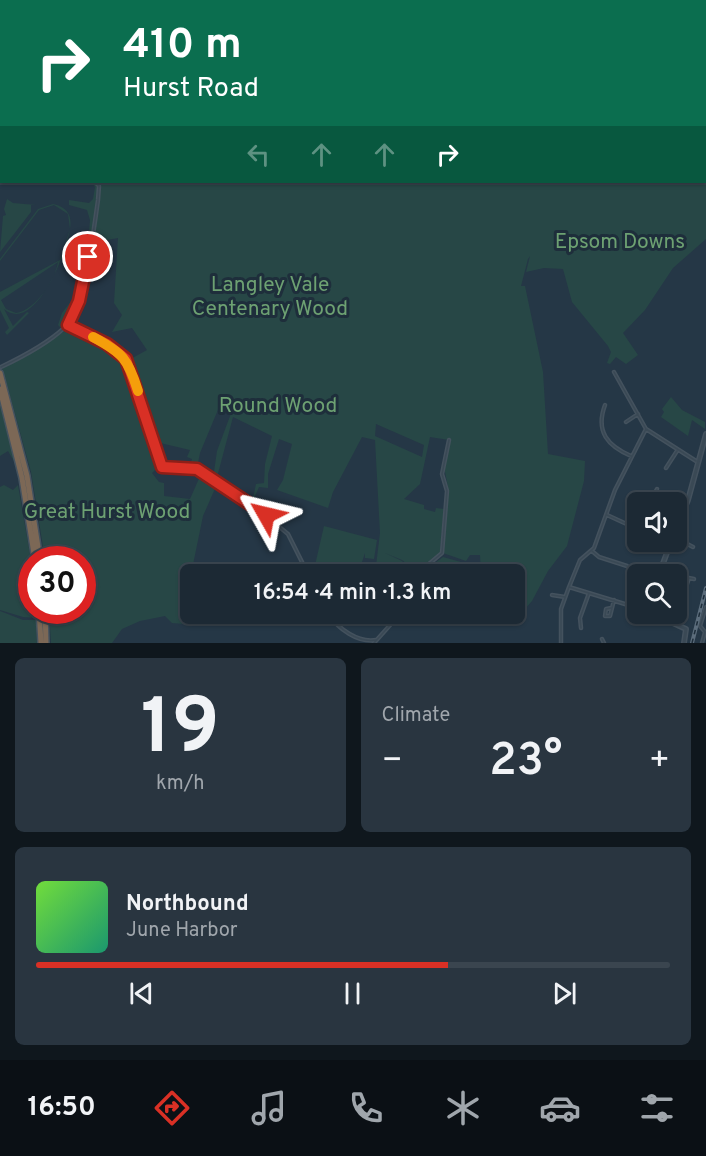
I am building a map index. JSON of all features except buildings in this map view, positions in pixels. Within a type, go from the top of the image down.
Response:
[{"type":"highway","points":[[1,370],[27,476],[38,546]]},
{"type":"highway","points":[[0,389],[22,478],[33,546]]},
{"type":"highway","points":[[40,624],[41,643]]},
{"type":"highway","points":[[45,624],[46,643]]},
{"type":"street","points":[[1,370],[64,328],[79,301],[92,238],[99,186],[96,183]]},
{"type":"street","points":[[68,322],[71,327]]},
{"type":"street","points":[[64,328],[71,327],[107,344],[126,359],[162,467],[197,469],[249,502],[288,534],[303,564]]},
{"type":"street","points":[[614,372],[646,429],[699,463]]},
{"type":"street","points":[[605,405],[602,424],[606,440],[611,446],[632,457]]},
{"type":"street","points":[[626,422],[638,414]]},
{"type":"street","points":[[561,643],[561,609],[569,587],[580,560],[591,551],[646,429]]},
{"type":"street","points":[[687,502],[706,435]]},
{"type":"street","points":[[429,564],[442,553],[447,491],[442,474],[450,440]]},
{"type":"street","points":[[666,468],[677,449]]},
{"type":"street","points":[[606,515],[627,524]]},
{"type":"street","points":[[687,543],[693,546]]},
{"type":"street","points":[[591,551],[599,557],[627,566]]},
{"type":"street","points":[[687,584],[689,578],[694,579]]},
{"type":"street","points":[[569,587],[627,604]]},
{"type":"street","points":[[581,628],[580,618],[590,592]]},
{"type":"street","points":[[552,595],[566,597]]},
{"type":"street","points":[[611,608],[614,599]]},
{"type":"street","points":[[702,643],[705,632],[700,627],[706,606]]},
{"type":"street","points":[[339,624],[346,631],[368,642],[376,640]]},
{"type":"street","points":[[374,643],[391,624]]},
{"type":"street","points":[[677,624],[686,629],[684,643]]},
{"type":"street","points":[[602,639],[604,643]]},
{"type":"green space","name":"Langley Vale Centenary Wood","points":[[92,183],[706,183],[706,239],[673,268],[645,310],[623,333],[638,355],[626,364],[616,357],[610,364],[607,363],[611,352],[572,302],[563,269],[544,268],[526,272],[530,256],[528,259],[521,286],[525,286],[543,372],[548,454],[585,461],[584,481],[567,546],[548,571],[532,601],[525,609],[525,564],[480,564],[480,555],[470,555],[466,561],[443,553],[448,487],[443,462],[449,440],[430,437],[420,484],[404,499],[424,505],[424,509],[435,512],[436,508],[444,509],[440,553],[427,564],[407,564],[385,553],[405,564],[376,564],[380,533],[375,440],[362,437],[333,492],[328,508],[277,490],[283,480],[292,444],[279,439],[268,474],[268,488],[259,487],[252,503],[256,484],[264,483],[265,464],[272,436],[233,417],[216,481],[213,479],[217,451],[233,408],[222,400],[200,453],[197,468],[189,468],[192,459],[187,457],[190,450],[156,442],[159,466],[152,473],[159,482],[164,483],[164,496],[190,499],[201,474],[217,484],[203,516],[193,564],[180,564],[180,624],[172,623],[165,616],[140,621],[122,629],[112,643],[51,643],[50,624],[96,624],[96,546],[43,546],[31,472],[2,367],[11,364],[70,328],[108,346],[127,361],[147,350],[132,328],[112,332],[122,315],[114,303],[118,238],[97,242],[79,305],[94,233],[89,233],[90,220],[87,210],[69,205],[69,200],[89,203],[93,199],[95,187]],"holes":[[[376,424],[424,445],[422,457],[375,436]]]},
{"type":"green space","points":[[7,199],[13,203],[36,205],[31,205],[31,212],[0,252],[3,216],[6,215],[4,209]]},
{"type":"green space","points":[[53,204],[61,207],[67,211],[70,217],[70,229],[68,214],[54,205],[39,210],[0,261],[0,259],[38,209]]},
{"type":"green space","points":[[70,229],[64,251],[89,243],[77,302],[61,328],[58,325],[62,313],[78,292],[86,249],[83,246],[77,254],[74,252],[66,259],[61,259],[53,277],[58,262],[1,300],[6,309],[16,313],[31,306],[47,287],[39,299],[31,307],[22,313],[13,314],[4,309],[13,326],[27,312],[29,313],[7,335],[5,332],[9,328],[0,310],[0,292],[60,260]]},
{"type":"green space","points":[[671,397],[682,410],[705,422],[705,429],[692,420],[688,436],[661,417],[664,412],[662,409]]},
{"type":"green space","points":[[0,404],[15,463],[8,451],[0,456]]},
{"type":"green space","points":[[4,485],[13,490],[18,485],[29,546],[18,546],[18,615],[0,610],[0,487]]},
{"type":"green space","points":[[324,526],[377,540],[374,559],[365,558],[365,553],[361,564],[315,564]]},
{"type":"green space","points":[[443,557],[461,562],[460,564],[434,564]]},
{"type":"green space","points":[[0,611],[18,618],[18,624],[36,624],[37,643],[0,643]]},
{"type":"railway","points":[[692,643],[706,588]]},
{"type":"slow traffic","points":[[93,337],[121,353],[126,359],[138,391]]},
{"type":"route","points":[[88,257],[79,301],[68,325],[107,344],[126,359],[162,467],[197,469],[217,483],[236,492],[266,515]]},
{"type":"park label","name":"Epsom Downs","points":[[620,241]]},
{"type":"park label","name":"Round Wood","points":[[278,405]]},
{"type":"park label","name":"Great Hurst Wood","points":[[107,511]]}]
